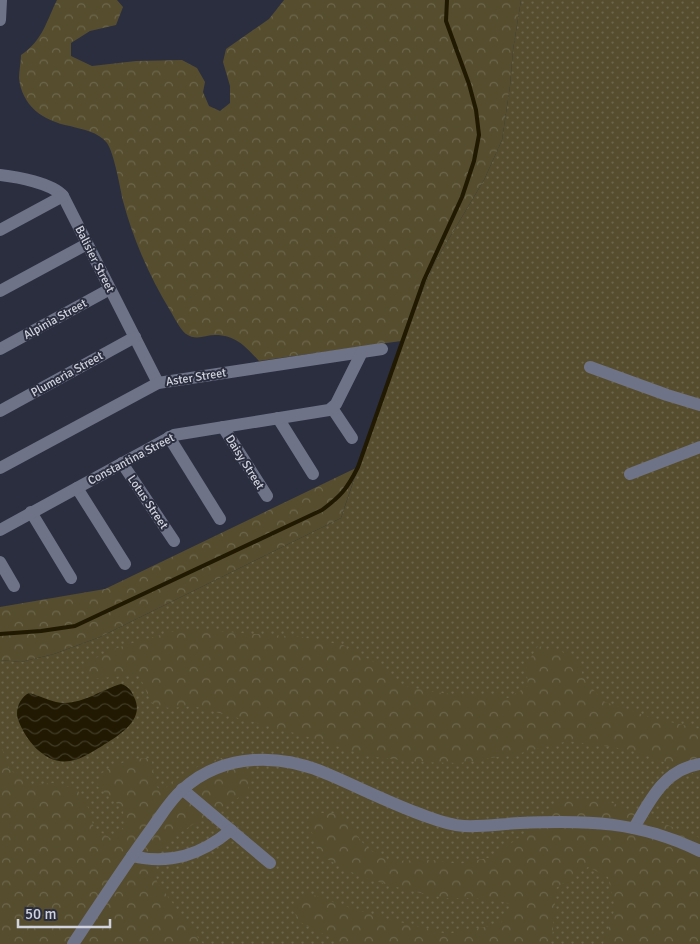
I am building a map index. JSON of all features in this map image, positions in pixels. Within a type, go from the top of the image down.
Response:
[{"type":"street","points":[[0,20],[1,0]]},
{"type":"street","points":[[0,175],[48,186],[60,192],[63,196],[0,230]]},
{"type":"street","name":"Balisier Street","points":[[63,196],[158,383]]},
{"type":"street","points":[[0,291],[87,244]]},
{"type":"street","name":"Alpinia Street","points":[[0,349],[110,289]]},
{"type":"street","name":"Plumeria Street","points":[[0,411],[134,337]]},
{"type":"street","name":"Aster Street","points":[[0,468],[158,383],[382,349]]},
{"type":"street","points":[[352,438],[332,408],[336,404],[362,352]]},
{"type":"street","points":[[590,367],[700,405]]},
{"type":"street","name":"Constantina Street","points":[[0,530],[122,463],[182,433],[326,411],[332,408]]},
{"type":"street","points":[[278,418],[313,474]]},
{"type":"street","name":"Daisy Street","points":[[223,427],[267,496]]},
{"type":"street","points":[[169,438],[220,519]]},
{"type":"street","points":[[630,474],[700,447]]},
{"type":"street","name":"Lotus Street","points":[[122,463],[174,541]]},
{"type":"street","points":[[77,488],[125,564]]},
{"type":"street","points":[[31,512],[71,578]]},
{"type":"street","points":[[0,562],[14,586]]},
{"type":"street","points":[[74,944],[132,856],[182,789],[215,769],[238,762],[265,759],[289,760],[325,772],[399,806],[449,824],[485,826],[511,823],[588,821],[634,828],[666,836],[700,851]]},
{"type":"street","points":[[634,828],[651,798],[665,780],[677,772],[700,764]]},
{"type":"street","points":[[182,789],[270,863]]},
{"type":"street","points":[[132,856],[148,860],[187,856],[219,840],[231,830]]},
{"type":"green space","points":[[57,0],[117,0],[123,7],[116,25],[90,31],[71,43],[71,56],[92,66],[136,61],[182,60],[197,68],[205,82],[203,92],[209,106],[220,111],[230,103],[230,86],[223,62],[226,49],[269,19],[284,0],[521,0],[502,140],[484,180],[435,262],[401,341],[259,361],[240,343],[229,337],[215,335],[193,337],[186,334],[176,321],[156,286],[137,244],[107,143],[95,134],[60,124],[43,116],[24,97],[19,78],[21,55],[39,37]]},
{"type":"green space","points":[[521,0],[700,0],[700,944],[0,944],[0,660],[21,662],[54,654],[100,637],[341,518],[401,341],[435,262],[484,180],[502,140]]},
{"type":"green space","points":[[358,467],[341,518],[100,637],[54,654],[21,662],[0,660],[0,607],[105,589]]},
{"type":"green space","points":[[184,629],[301,637],[343,645],[379,665],[397,684],[433,692],[461,695],[494,695],[508,698],[528,686],[526,665],[538,646],[561,651],[578,663],[586,682],[605,702],[653,718],[700,729],[700,776],[632,750],[568,741],[521,753],[460,763],[416,762],[368,756],[302,735],[193,706],[170,708],[154,706],[139,676],[91,679],[83,669],[102,655],[115,649]]},
{"type":"green space","points":[[0,743],[9,769],[31,785],[53,783],[77,789],[88,807],[94,828],[110,838],[124,827],[123,809],[97,786],[102,772],[131,759],[150,758],[155,784],[162,791],[193,769],[229,756],[252,775],[247,792],[173,838],[159,851],[156,866],[157,882],[203,944],[0,944]]},
{"type":"green space","points":[[581,798],[605,800],[700,838],[700,944],[603,944],[615,908],[608,877],[588,867],[556,888],[552,941],[548,944],[343,944],[300,922],[291,908],[308,893],[384,918],[447,934],[500,924],[515,906],[500,901],[445,898],[407,890],[361,877],[321,856],[307,820],[319,813],[339,813],[366,847],[388,861],[433,860],[459,864],[492,857],[521,836],[561,801]]},
{"type":"water","points":[[121,684],[132,692],[137,705],[133,720],[122,732],[79,759],[61,761],[45,756],[38,751],[27,737],[18,718],[17,710],[20,702],[29,693],[65,703],[81,700]]},
{"type":"waterway","points":[[0,634],[75,626],[322,510],[347,487],[358,467],[424,280],[462,197],[474,161],[479,135],[476,110],[469,84],[446,21],[447,0]]}]
